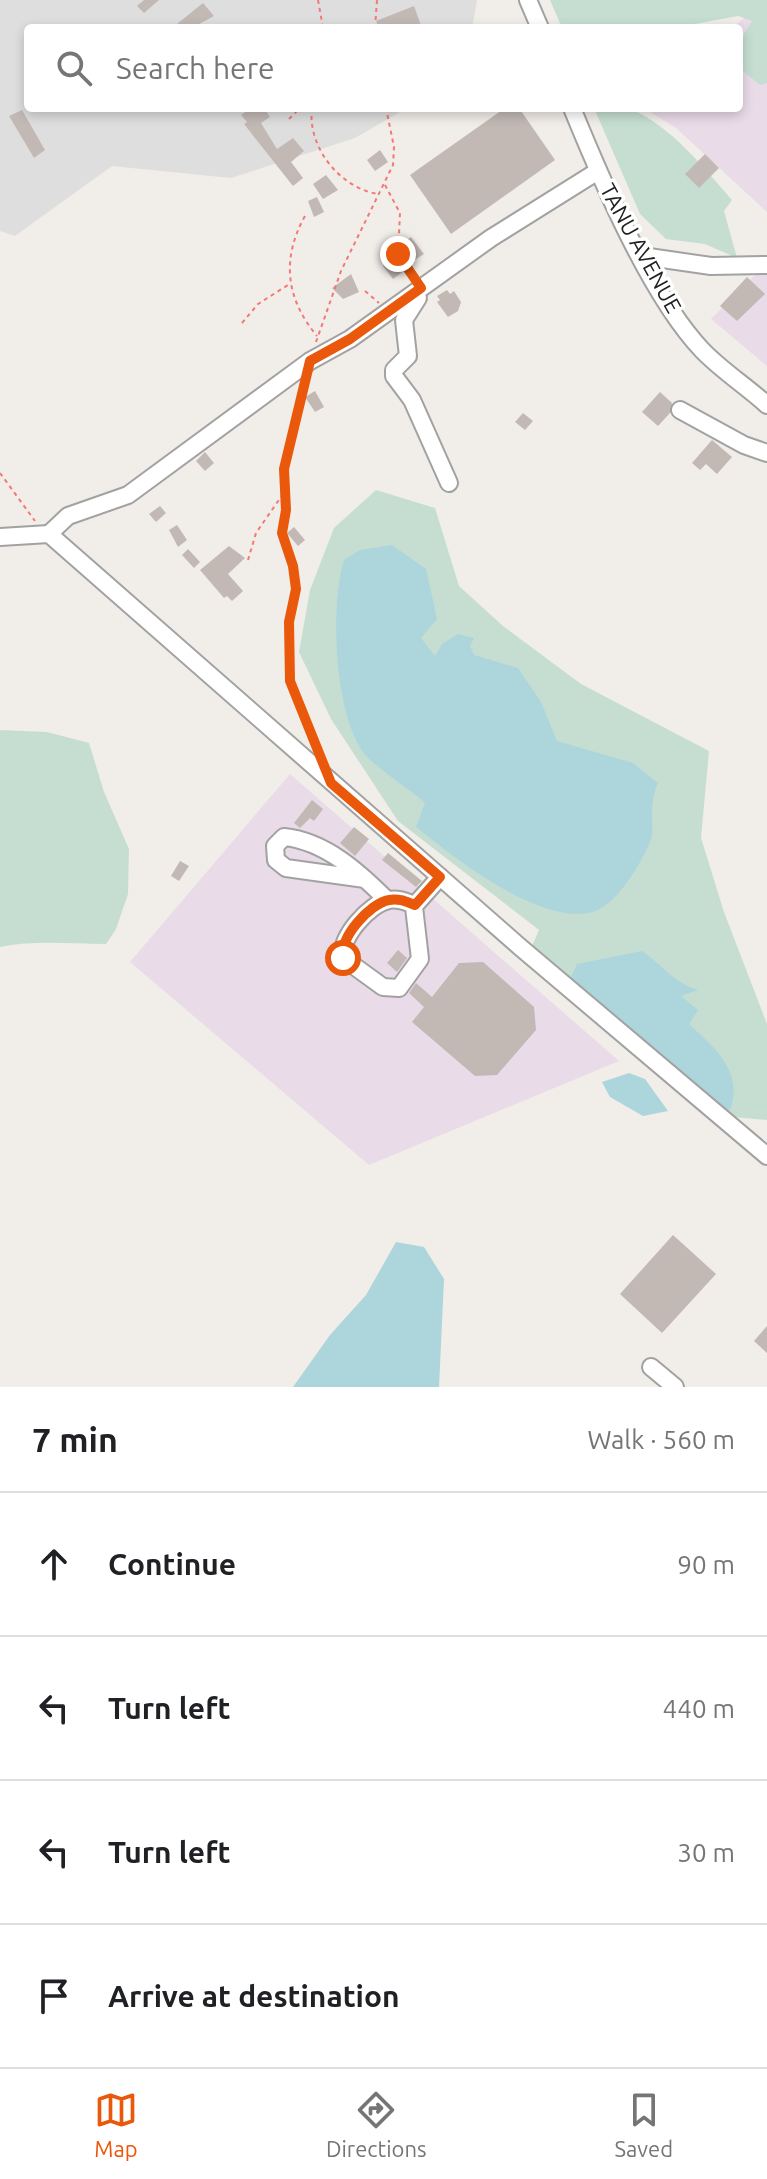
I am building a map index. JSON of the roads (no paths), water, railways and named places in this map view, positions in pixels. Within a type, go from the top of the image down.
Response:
[{"type":"street","points":[[528,0],[538,24]]},
{"type":"street","name":"TANU AVENUE","points":[[574,112],[598,171],[659,288],[701,350],[767,405]]},
{"type":"street","points":[[0,537],[45,533],[68,516],[128,495],[310,361],[389,312],[517,221],[598,171]]},
{"type":"street","points":[[642,256],[711,266],[767,265]]},
{"type":"street","points":[[425,286],[405,314],[408,356],[393,375],[412,400],[449,483]]},
{"type":"street","points":[[680,410],[744,445],[767,453]]},
{"type":"street","points":[[45,533],[767,1156]]},
{"type":"street","points":[[365,879],[286,868],[276,860],[275,846],[284,837],[321,848],[365,879],[387,900],[415,905]]},
{"type":"street","points":[[387,900],[375,906],[351,932],[341,954],[348,963],[392,990],[399,988],[411,976],[420,959],[412,916],[415,905],[440,877]]},
{"type":"street","points":[[651,1367],[675,1387]]},
{"type":"water","points":[[392,545],[426,569],[437,619],[421,638],[435,656],[442,644],[458,634],[474,638],[470,646],[474,655],[518,668],[541,702],[557,741],[633,763],[658,783],[653,800],[650,842],[627,882],[602,908],[572,914],[549,909],[524,900],[476,872],[416,827],[425,803],[363,752],[346,711],[337,658],[340,580],[344,560],[360,550]]},
{"type":"water","points":[[642,951],[674,978],[698,990],[681,996],[698,1010],[689,1024],[717,1052],[730,1072],[733,1096],[730,1110],[714,1104],[570,979],[577,964]]},
{"type":"water","points":[[629,1073],[645,1079],[668,1111],[643,1116],[610,1097],[602,1082]]},
{"type":"water","points":[[396,1242],[424,1247],[444,1279],[439,1387],[293,1387],[330,1335],[366,1295]]}]
